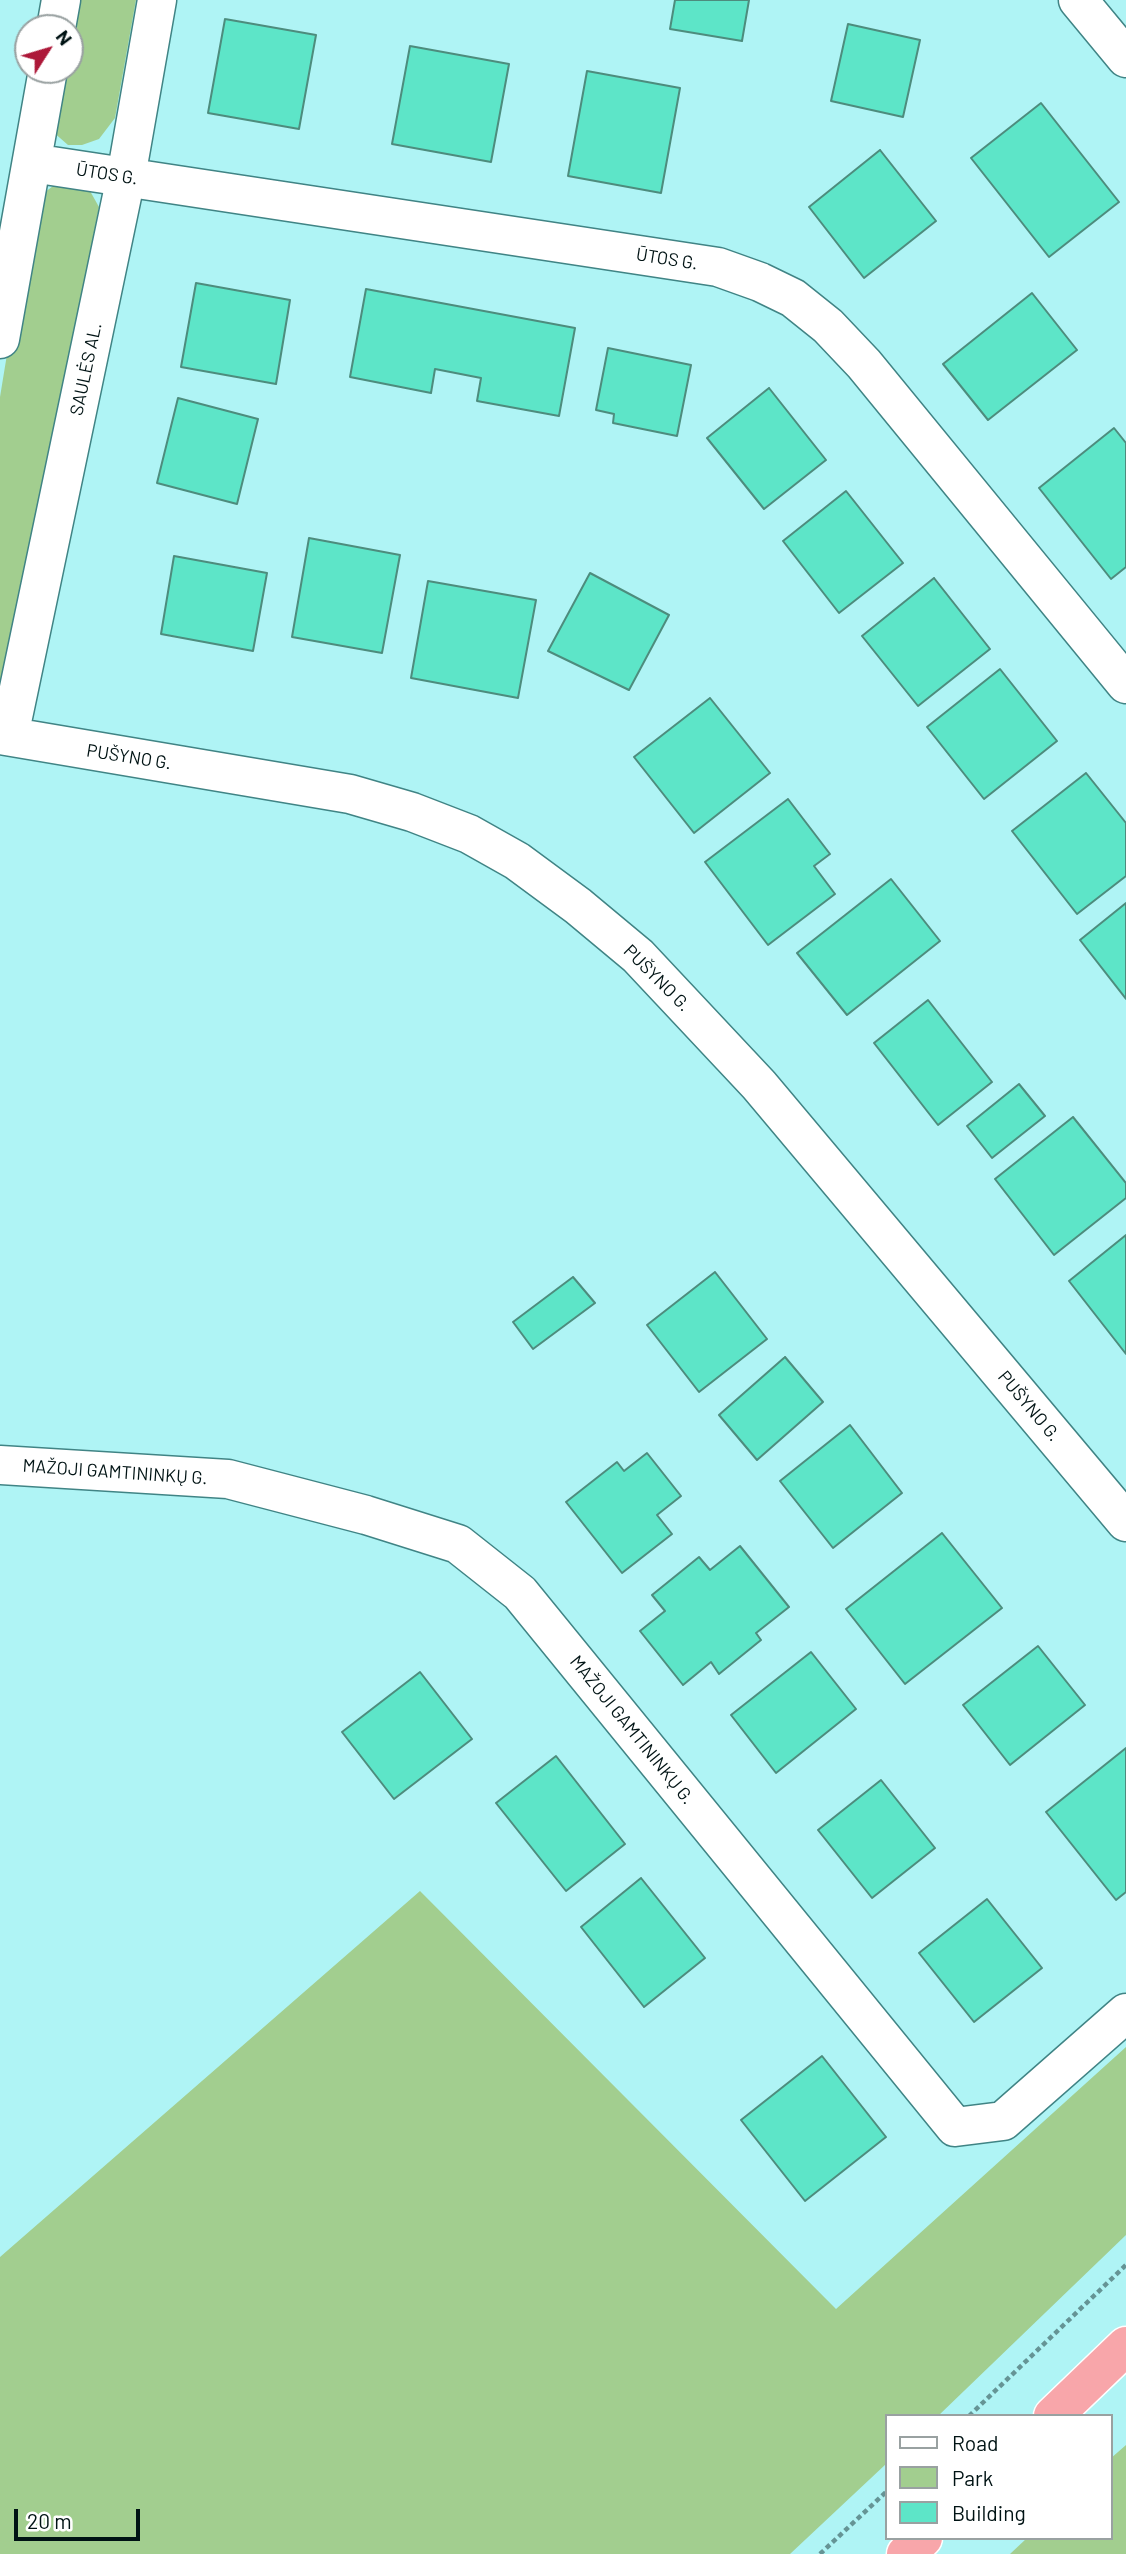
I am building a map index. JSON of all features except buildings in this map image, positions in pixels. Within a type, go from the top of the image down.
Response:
[{"type":"highway","points":[[1054,2414],[1126,2346]]},
{"type":"highway","points":[[906,2554],[921,2540]]},
{"type":"street","name":"SAULĖS AL.","points":[[4,736],[126,177],[157,0]]},
{"type":"street","points":[[1078,0],[1126,58]]},
{"type":"street","points":[[0,339],[46,84]]},
{"type":"street","name":"ŪTOS G.","points":[[32,163],[718,267],[793,298],[828,326],[864,364],[1126,684]]},
{"type":"street","name":"PUŠYNO G.","points":[[4,736],[350,794],[412,812],[469,834],[517,862],[578,906],[638,956],[759,1085],[1126,1522]]},
{"type":"street","name":"MAŽOJI GAMTININKŲ G.","points":[[0,1465],[228,1479],[366,1515],[458,1544],[520,1593],[955,2127],[1003,2121],[1126,2013]]},
{"type":"path","points":[[971,2414],[1126,2265]]},
{"type":"path","points":[[820,2554],[884,2494]]},
{"type":"green space","points":[[70,0],[136,0],[115,118],[99,139],[82,145],[68,145],[52,131],[55,84],[84,84],[84,14],[70,14]]},
{"type":"green space","points":[[57,183],[90,191],[99,207],[4,690],[0,693],[0,397],[32,202]]},
{"type":"green space","points":[[420,1891],[836,2309],[1126,2047],[1126,2235],[940,2414],[884,2414],[884,2466],[790,2554],[0,2554],[0,2257]]},
{"type":"green space","points":[[1126,2445],[1126,2554],[1010,2554],[1025,2540],[1112,2540],[1112,2457]]}]
